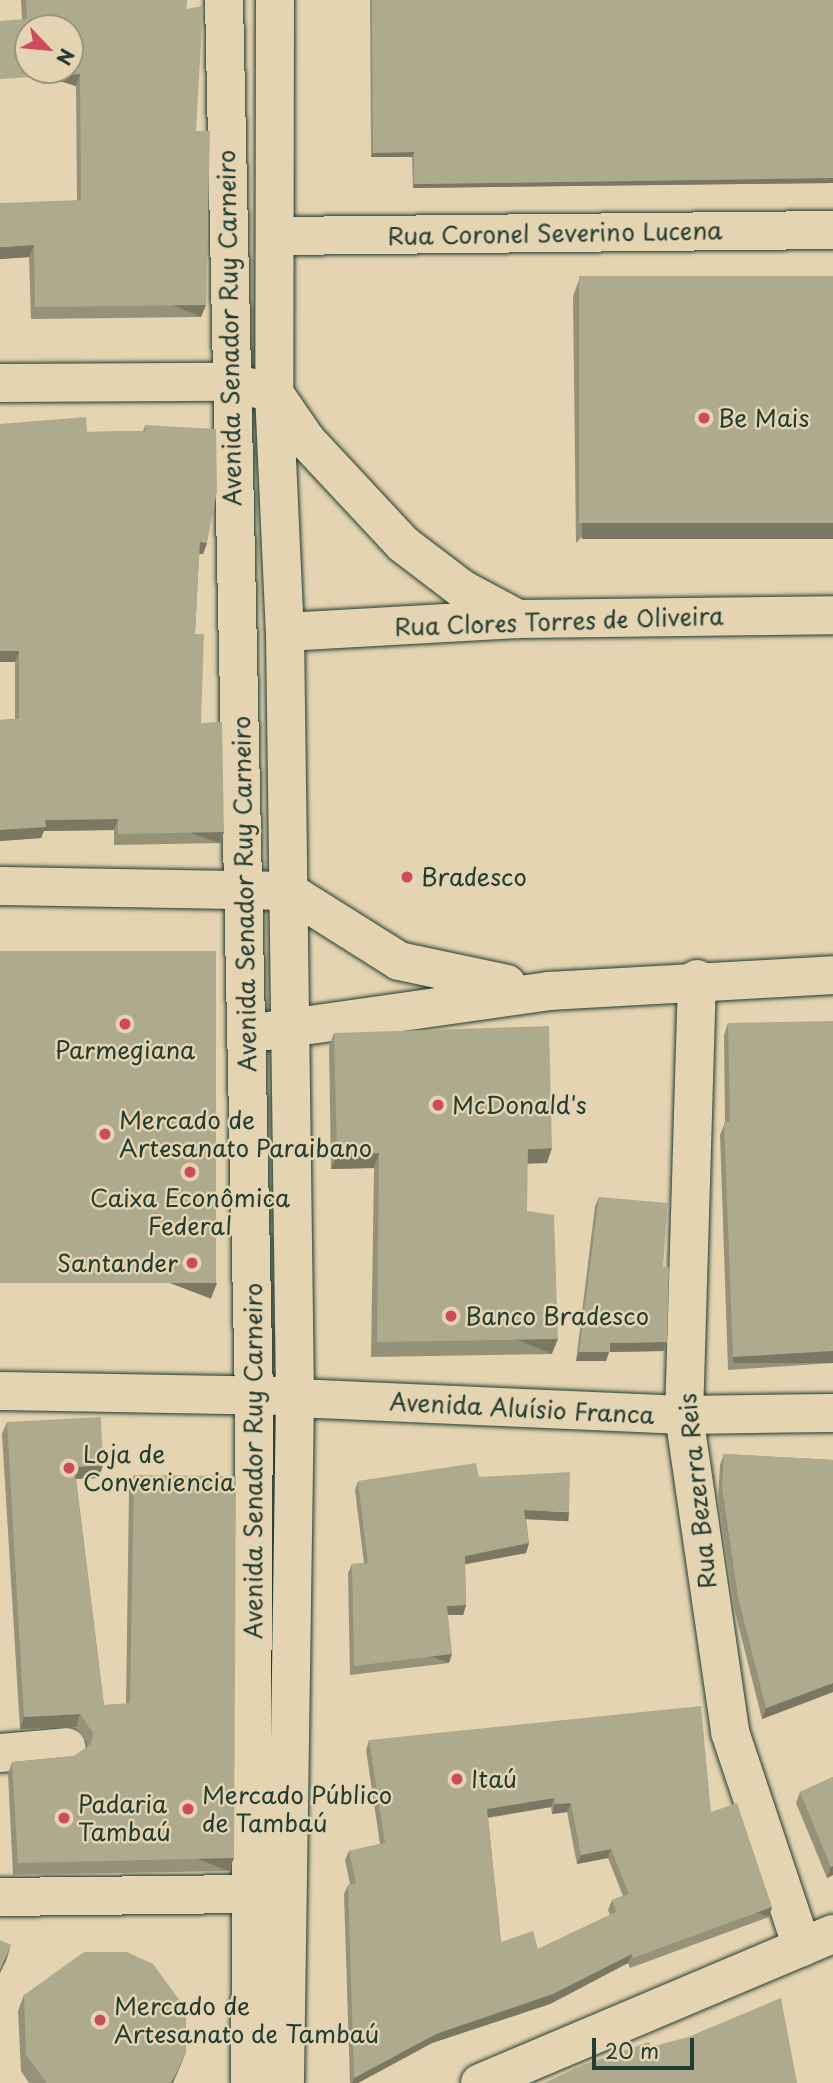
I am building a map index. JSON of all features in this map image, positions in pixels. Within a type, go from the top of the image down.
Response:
[{"type":"main road","name":"Avenida Senador Ruy Carneiro","points":[[224,0],[228,382],[245,888],[254,1393],[254,1894],[250,2083]]},
{"type":"main road","name":"Avenida Senador Ruy Carneiro","points":[[275,0],[278,236],[274,393],[285,632],[295,1398],[285,2083]]},
{"type":"main road","name":"Rua Coronel Severino Lucena","points":[[278,236],[833,230]]},
{"type":"main road","points":[[0,383],[228,382],[274,393],[307,441],[403,544],[462,589],[517,619]]},
{"type":"main road","name":"Rua Clores Torres de Oliveira","points":[[285,632],[517,619],[833,615]]},
{"type":"main road","points":[[0,887],[245,888],[288,891],[399,961],[550,991]]},
{"type":"main road","points":[[248,1035],[550,991],[697,979],[833,975]]},
{"type":"main road","name":"Rua Bezerra Reis","points":[[697,979],[684,1415],[730,1732],[817,1941]]},
{"type":"main road","name":"Avenida Aluísio Franca","points":[[0,1391],[254,1393],[295,1398],[684,1415],[833,1413]]},
{"type":"main road","points":[[0,1753],[67,1747]]},
{"type":"main road","points":[[0,1898],[254,1894]]},
{"type":"main road","points":[[480,2083],[817,1941]]},
{"type":"building","points":[[26,0],[187,0],[186,9],[203,6],[196,131],[210,131],[206,305],[35,307],[34,245],[0,247],[0,203],[81,200],[80,84],[84,84],[84,14],[27,14]]},
{"type":"building","points":[[372,0],[833,0],[833,178],[414,184],[414,152],[373,153]]},
{"type":"building","points":[[14,20],[14,78],[0,79],[0,21]]},
{"type":"building","name":"Be Mais","points":[[579,276],[833,276],[833,523],[579,523]]},
{"type":"building","points":[[86,417],[87,432],[145,431],[145,425],[216,429],[217,491],[207,543],[200,542],[195,634],[204,634],[201,723],[222,722],[224,832],[118,834],[118,819],[45,820],[46,827],[0,830],[0,720],[19,719],[19,651],[0,651],[0,424]]},
{"type":"building","name":"Mercado de Artesanato Paraibano","points":[[0,951],[216,951],[216,1283],[0,1283]]},
{"type":"building","points":[[833,1021],[833,1351],[733,1357],[724,1122],[730,1122],[728,1023]]},
{"type":"building","points":[[549,1026],[552,1148],[528,1149],[527,1211],[554,1215],[558,1339],[377,1342],[379,1153],[337,1155],[334,1033]]},
{"type":"building","points":[[599,1197],[668,1203],[663,1267],[669,1267],[667,1342],[610,1343],[610,1352],[579,1352]]},
{"type":"building","points":[[101,1417],[103,1465],[74,1467],[104,1705],[130,1703],[134,1475],[236,1476],[234,1858],[18,1863],[12,1762],[74,1756],[91,1744],[93,1733],[80,1714],[24,1717],[7,1422]]},
{"type":"building","points":[[724,1454],[833,1460],[833,1683],[766,1708],[738,1597],[722,1487]]},
{"type":"building","points":[[476,1463],[479,1477],[570,1472],[569,1512],[524,1510],[529,1543],[465,1556],[466,1605],[447,1606],[452,1654],[354,1666],[352,1564],[368,1563],[358,1481]]},
{"type":"building","points":[[701,1706],[711,1812],[737,1803],[772,1907],[633,1958],[632,1954],[553,1994],[436,2034],[354,2078],[348,1885],[356,1884],[349,1851],[385,1843],[369,1740]],"holes":[[[554,1798],[555,1804],[571,1803],[581,1855],[611,1849],[629,1894],[612,1900],[616,1912],[538,1949],[533,1931],[501,1942],[487,1809]]]},
{"type":"building","points":[[833,1777],[833,1866],[831,1867],[800,1792]]},
{"type":"building","points":[[0,1940],[11,1945],[0,1969]]},
{"type":"building","name":"Mercado de Artesanato de Tambaú","points":[[84,1952],[127,1952],[153,1964],[186,2009],[186,2052],[170,2083],[47,2083],[26,2055],[24,1995]]},
{"type":"building","points":[[781,1998],[797,2083],[544,2083],[580,2066],[649,2042],[651,2047],[688,2037]]},
{"type":"place","name":"Be Mais","points":[[704,418]]},
{"type":"place","name":"Bradesco","points":[[407,877]]},
{"type":"place","name":"Parmegiana","points":[[125,1024]]},
{"type":"place","name":"McDonald's","points":[[438,1105]]},
{"type":"place","name":"Mercado de Artesanato Paraibano","points":[[105,1134]]},
{"type":"place","name":"Caixa Econômica Federal","points":[[190,1172]]},
{"type":"place","name":"Santander","points":[[192,1263]]},
{"type":"place","name":"Banco Bradesco","points":[[451,1316]]},
{"type":"place","name":"Loja de Conveniencia","points":[[69,1468]]},
{"type":"place","name":"Itaú","points":[[457,1779]]},
{"type":"place","name":"Mercado Público de Tambaú","points":[[188,1809]]},
{"type":"place","name":"Padaria Tambaú","points":[[64,1818]]},
{"type":"place","name":"Mercado de Artesanato de Tambaú","points":[[100,2020]]}]
